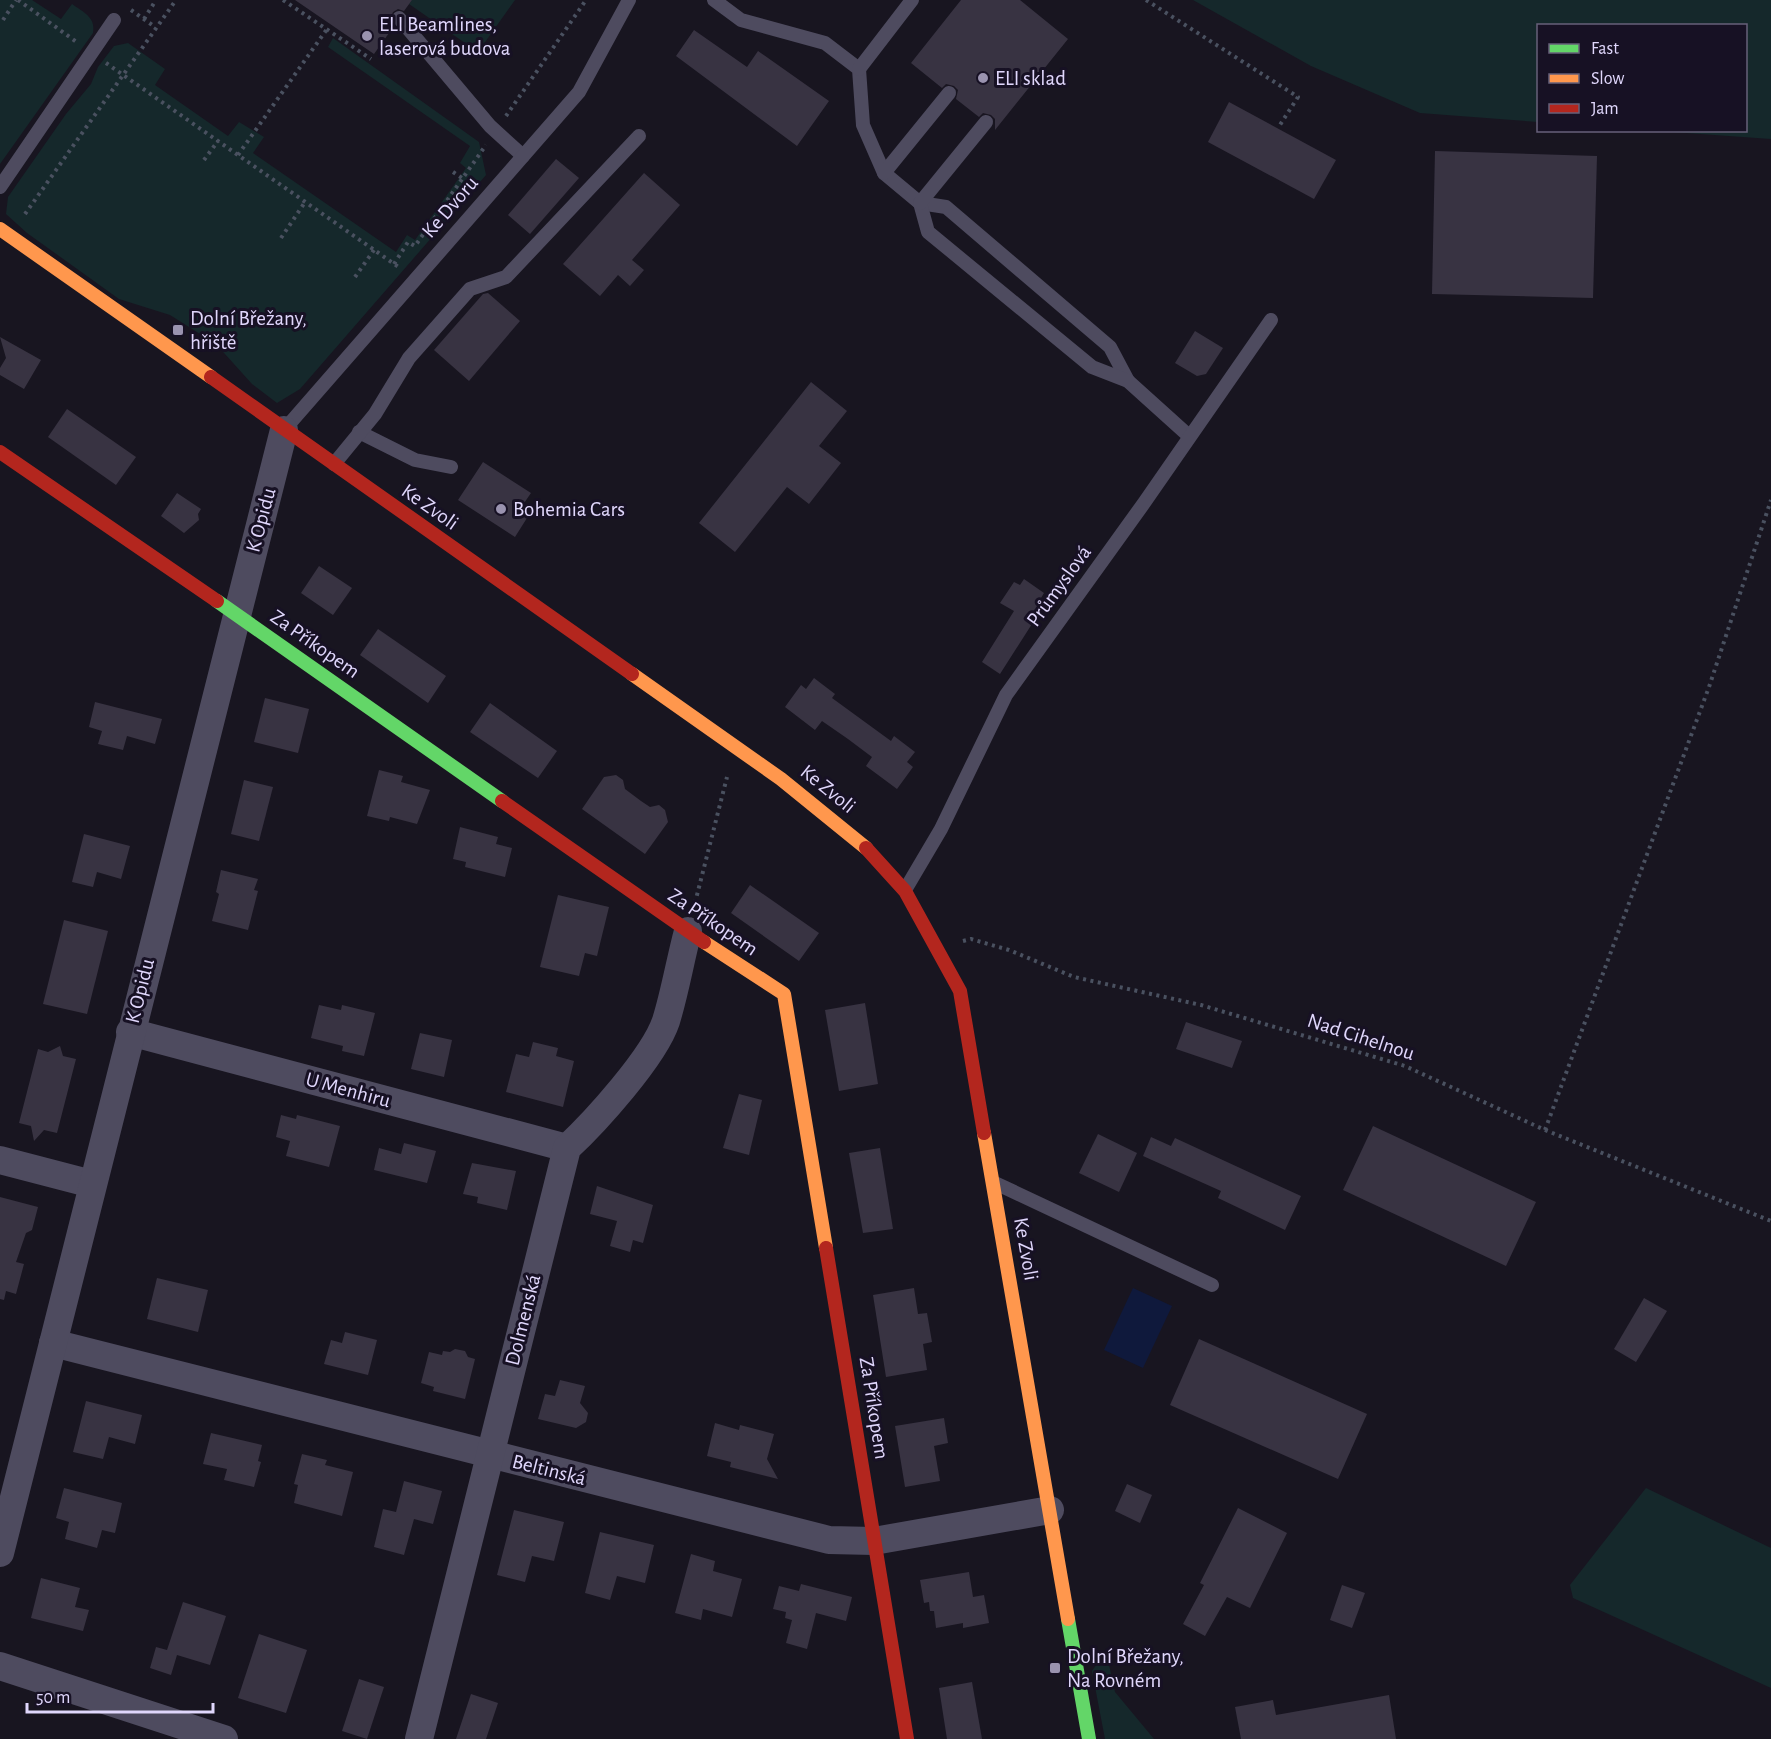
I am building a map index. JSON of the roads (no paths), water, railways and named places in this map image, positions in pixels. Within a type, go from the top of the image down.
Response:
[{"type":"street","name":"Ke Zvoli","points":[[5,232],[741,750],[861,843],[905,891],[960,991],[1089,1739]]},
{"type":"street","name":"K Opidu","points":[[0,1553],[284,430]]},
{"type":"street","name":"Za Příkopem","points":[[0,452],[236,614],[688,931],[784,994],[907,1739]]},
{"type":"street","points":[[567,1148],[590,1127],[655,1044],[666,1022],[688,931]]},
{"type":"street","name":"U Menhiru","points":[[130,1032],[567,1148]]},
{"type":"street","name":"Dolmenská","points":[[418,1739],[567,1148]]},
{"type":"street","points":[[0,1160],[92,1184]]},
{"type":"street","name":"Beltinská","points":[[53,1343],[829,1540],[874,1541],[1050,1510]]},
{"type":"street","points":[[0,1666],[224,1739]]},
{"type":"lane","name":"Ke Dvoru","points":[[284,430],[579,92],[629,0]]},
{"type":"lane","points":[[714,0],[741,20],[825,43],[859,69]]},
{"type":"lane","points":[[912,0],[859,69],[863,125],[884,173],[920,203],[946,207],[1110,347],[1128,381],[1189,436]]},
{"type":"lane","points":[[399,18],[490,126],[523,156]]},
{"type":"lane","points":[[0,187],[114,20]]},
{"type":"lane","points":[[884,173],[949,93]]},
{"type":"lane","points":[[920,203],[986,122]]},
{"type":"lane","points":[[333,465],[375,414],[410,358],[470,289],[507,277],[639,136]]},
{"type":"lane","points":[[920,203],[928,232],[1092,367],[1128,381]]},
{"type":"lane","name":"Průmyslová","points":[[905,891],[941,829],[1006,694],[1144,503],[1271,320]]},
{"type":"lane","points":[[359,432],[415,460],[451,467]]},
{"type":"lane","points":[[993,1182],[1212,1285]]},
{"type":"water","points":[[1133,1288],[1172,1306],[1143,1368],[1104,1350]]},
{"type":"place","name":"ELI Beamlines, laserová budova","points":[[367,36]]},
{"type":"place","name":"ELI sklad","points":[[983,78]]},
{"type":"place","name":"Dolní Břežany, hřiště","points":[[178,330]]},
{"type":"place","name":"Bohemia Cars","points":[[501,509]]},
{"type":"place","name":"Dolní Břežany, Na Rovném","points":[[1055,1668]]}]
